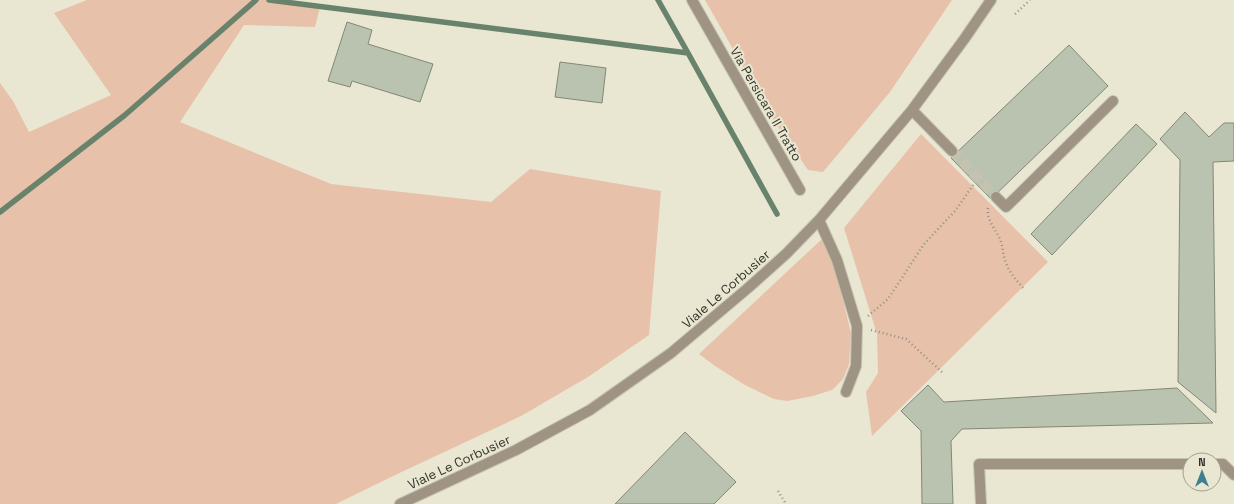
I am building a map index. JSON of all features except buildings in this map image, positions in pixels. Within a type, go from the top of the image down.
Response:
[{"type":"street","name":"Via Persicara II Tratto","points":[[692,0],[800,190]]},
{"type":"street","name":"Viale Le Corbusier","points":[[400,504],[516,450],[590,410],[671,353],[786,254],[819,220],[912,110],[991,0]]},
{"type":"street","points":[[996,197],[1006,207],[1113,101]]},
{"type":"street","points":[[912,110],[952,151]]},
{"type":"street","points":[[819,220],[837,260],[857,326],[856,366],[846,392]]},
{"type":"street","points":[[981,504],[979,464],[1182,464]]},
{"type":"street","points":[[1222,464],[1234,475]]},
{"type":"path","points":[[1015,14],[1030,0]]},
{"type":"path","points":[[857,326],[888,298],[924,244],[955,212],[974,184]]},
{"type":"path","points":[[996,197],[988,206],[987,212],[990,222],[1001,242],[1005,261],[1010,272],[1024,288]]},
{"type":"path","points":[[857,326],[906,339],[943,373]]},
{"type":"path","points":[[778,491],[786,504]]},
{"type":"shaded area","points":[[87,0],[269,0],[320,7],[315,27],[244,25],[180,122],[331,184],[491,202],[530,169],[661,191],[649,335],[588,377],[521,416],[336,504],[0,504],[0,83],[13,101],[29,132],[111,95],[54,13]]},
{"type":"shaded area","points":[[705,0],[952,0],[890,92],[823,172],[808,170],[774,121]]},
{"type":"shaded area","points":[[921,134],[1048,262],[872,436],[866,392],[878,373],[877,334],[844,228]]},
{"type":"shaded area","points":[[823,238],[834,264],[851,333],[849,364],[843,379],[832,390],[813,396],[787,401],[774,399],[745,385],[699,354]]},
{"type":"waterway","points":[[0,212],[125,115],[256,0]]},
{"type":"waterway","points":[[269,0],[688,53],[658,0]]},
{"type":"waterway","points":[[688,53],[777,214]]},
{"type":"tunnel","points":[[952,151],[996,197]]}]
